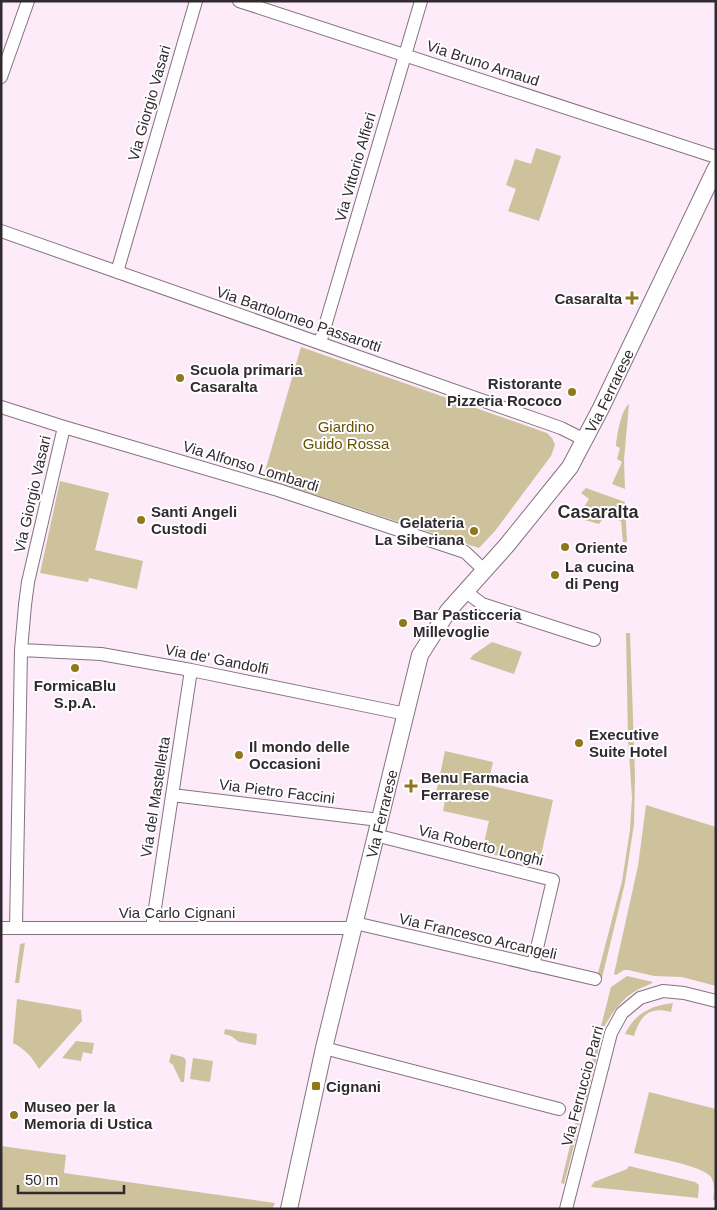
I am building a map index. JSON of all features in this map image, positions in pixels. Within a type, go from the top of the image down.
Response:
[{"type":"main road","name":"Via Ferrarese","points":[[289,1209],[324,1048],[420,655],[448,611],[507,545],[570,466],[585,440],[716,168]]},
{"type":"street","points":[[1,77],[28,1]]},
{"type":"street","name":"Via Giorgio Vasari","points":[[117,272],[196,1]]},
{"type":"street","name":"Via Bruno Arnaud","points":[[239,1],[716,157]]},
{"type":"street","name":"Via Vittorio Alfieri","points":[[320,343],[421,1]]},
{"type":"street","name":"Via Bartolomeo Passarotti","points":[[1,231],[561,428],[585,440]]},
{"type":"street","name":"Via Alfonso Lombardi","points":[[1,407],[278,490],[465,552],[484,570]]},
{"type":"street","name":"Via Giorgio Vasari","points":[[16,928],[21,650],[25,605],[28,582],[64,427]]},
{"type":"street","points":[[466,591],[482,604],[594,640]]},
{"type":"street","name":"Via de' Gandolfi","points":[[21,650],[101,654],[191,670],[406,714]]},
{"type":"street","name":"Via del Mastelletta","points":[[152,928],[191,670]]},
{"type":"street","name":"Via Pietro Faccini","points":[[172,795],[377,828]]},
{"type":"street","name":"Via Roberto Longhi","points":[[377,828],[553,880],[533,966]]},
{"type":"street","name":"Via Carlo Cignani","points":[[1,928],[354,926]]},
{"type":"street","name":"Via Francesco Arcangeli","points":[[354,926],[595,980]]},
{"type":"street","name":"Via Ferruccio Parri","points":[[566,1209],[612,1033],[622,1013],[640,998],[663,991],[684,992],[716,1001]]},
{"type":"street","points":[[324,1048],[559,1109]]},
{"type":"green space","points":[[536,148],[561,156],[539,221],[508,211],[516,189],[506,185],[515,159],[531,164]]},
{"type":"green space","name":"Giardino Guido Rossa","points":[[301,347],[547,433],[555,445],[551,456],[495,531],[479,548],[263,478]]},
{"type":"green space","points":[[629,404],[624,460],[625,489],[612,484],[622,462],[617,459],[620,448],[616,446],[618,429],[626,407]]},
{"type":"green space","points":[[60,481],[109,493],[95,550],[143,561],[137,589],[89,578],[88,582],[40,573]]},
{"type":"green space","points":[[586,488],[625,502],[627,542],[623,542],[621,521],[605,516],[599,524],[577,518],[589,499],[581,493]]},
{"type":"green space","points":[[626,633],[630,633],[635,776],[634,824],[625,883],[602,978],[597,977],[622,881],[630,830],[632,798],[628,739]]},
{"type":"green space","points":[[492,642],[522,652],[514,674],[470,659]]},
{"type":"green space","points":[[445,751],[493,762],[488,785],[553,800],[539,865],[482,852],[489,821],[443,811],[446,796],[436,793]]},
{"type":"green space","points":[[646,805],[716,827],[716,986],[682,977],[654,976],[628,970],[624,970],[616,975],[614,974],[638,866]]},
{"type":"green space","points":[[25,943],[19,983],[15,983],[20,944]]},
{"type":"green space","points":[[627,976],[653,982],[635,991],[624,1000],[604,1027],[584,1110],[580,1109],[611,987]]},
{"type":"green space","points":[[17,999],[81,1010],[82,1021],[39,1069],[28,1054],[13,1043]]},
{"type":"green space","points":[[673,1003],[671,1012],[651,1012],[642,1018],[634,1036],[625,1034],[633,1021],[644,1012],[651,1008]]},
{"type":"green space","points":[[225,1029],[257,1034],[256,1045],[239,1042],[231,1036],[224,1034]]},
{"type":"green space","points":[[76,1041],[94,1043],[92,1054],[83,1052],[81,1061],[62,1058]]},
{"type":"green space","points":[[171,1054],[183,1057],[186,1060],[184,1082],[181,1082],[173,1065],[169,1062]]},
{"type":"green space","points":[[193,1058],[213,1061],[210,1082],[190,1079]]},
{"type":"green space","points":[[649,1092],[716,1109],[716,1200],[713,1200],[714,1188],[711,1177],[706,1173],[687,1165],[634,1153]]},
{"type":"green space","points":[[576,1121],[580,1122],[564,1184],[561,1183]]},
{"type":"green space","points":[[1,1146],[66,1155],[64,1173],[275,1203],[272,1209],[1,1209]]},
{"type":"green space","points":[[629,1166],[695,1182],[699,1185],[698,1198],[591,1187],[594,1182],[627,1169]]},
{"type":"place","name":"Casaralta","points":[[632,298]]},
{"type":"place","name":"Scuola primaria Casaralta","points":[[180,378]]},
{"type":"place","name":"Ristorante Pizzeria Rococo","points":[[572,392]]},
{"type":"place","name":"Santi Angeli Custodi","points":[[141,520]]},
{"type":"place","name":"Gelateria La Siberiana","points":[[474,531]]},
{"type":"place","name":"Oriente","points":[[565,547]]},
{"type":"place","name":"La cucina di Peng","points":[[555,575]]},
{"type":"place","name":"Bar Pasticceria Millevoglie","points":[[403,623]]},
{"type":"place","name":"FormicaBlu S.p.A.","points":[[75,668]]},
{"type":"place","name":"Executive Suite Hotel","points":[[579,743]]},
{"type":"place","name":"Il mondo delle Occasioni","points":[[239,755]]},
{"type":"place","name":"Benu Farmacia Ferrarese","points":[[411,786]]},
{"type":"place","name":"Cignani","points":[[316,1086]]},
{"type":"place","name":"Museo per la Memoria di Ustica","points":[[14,1115]]},
{"type":"district","name":"Casaralta","points":[[598,512]]}]
